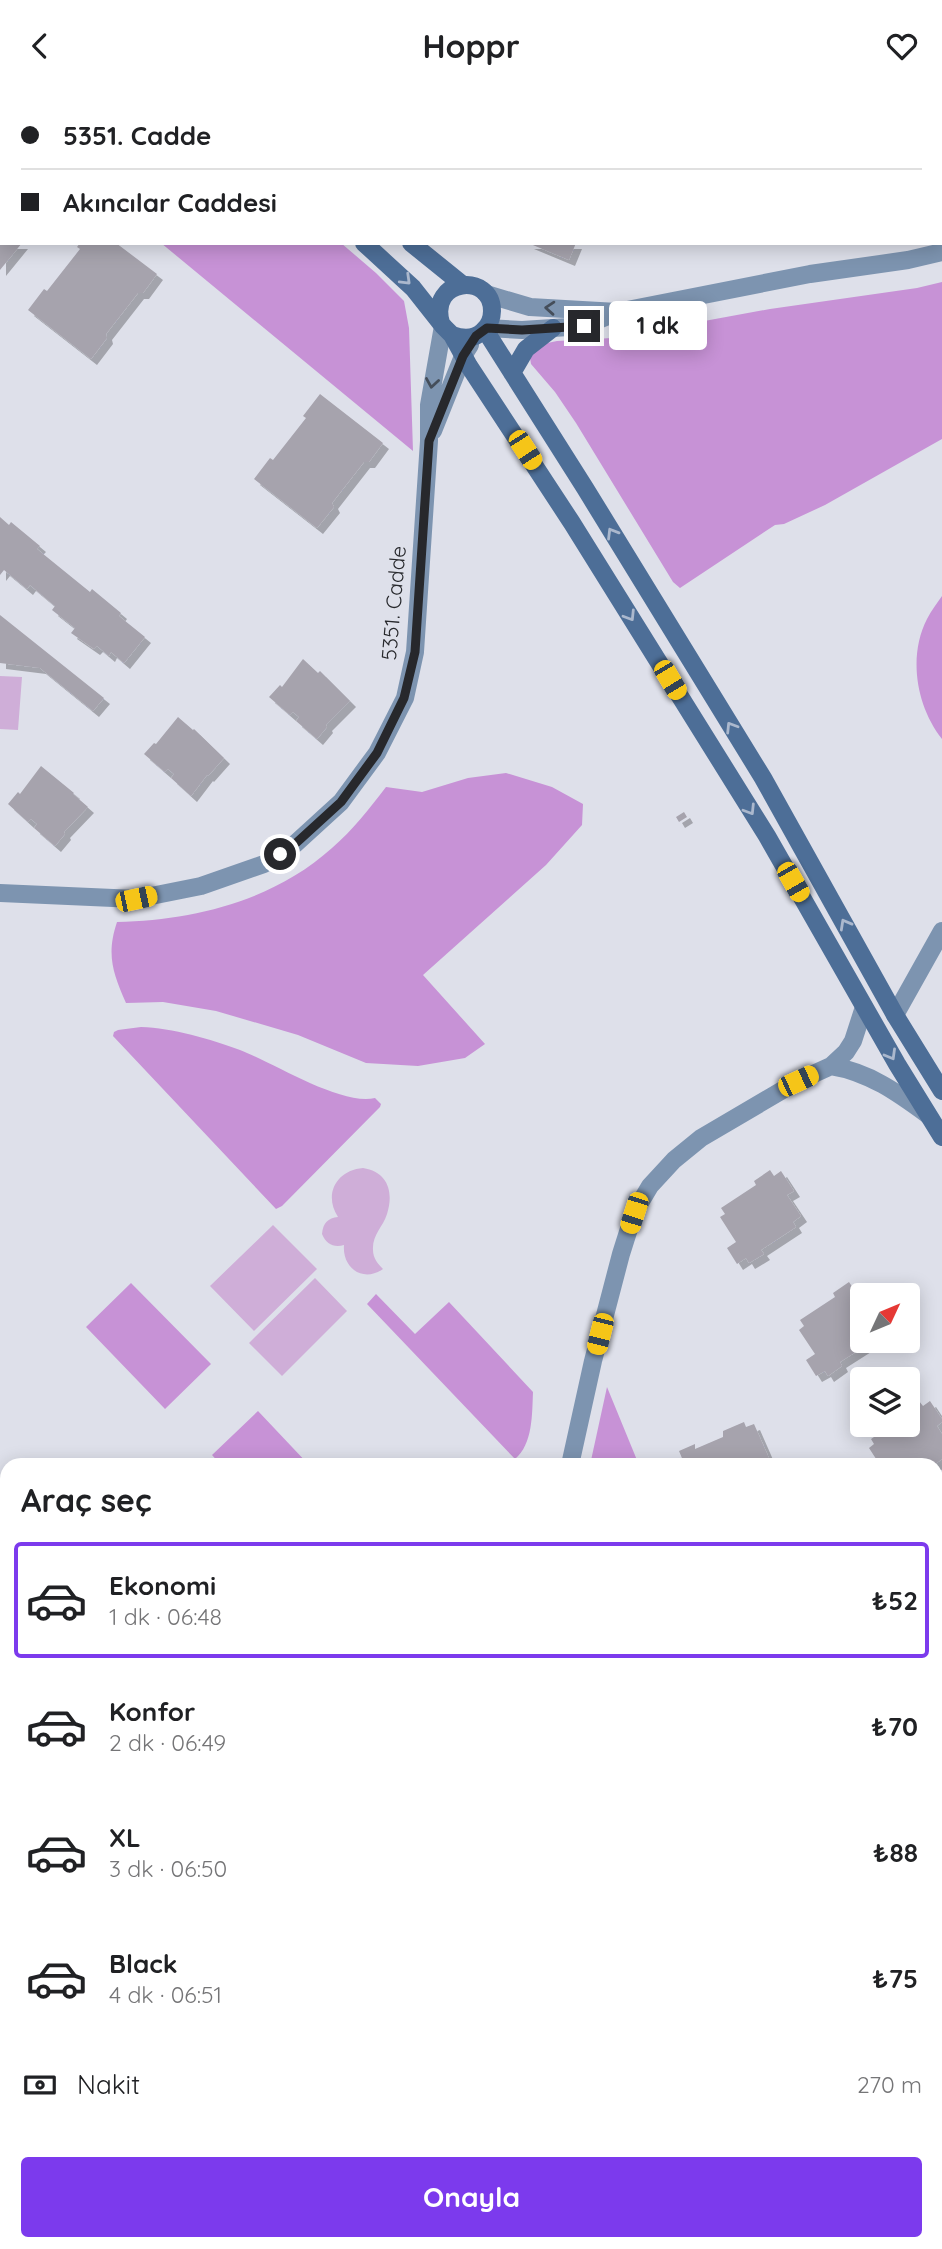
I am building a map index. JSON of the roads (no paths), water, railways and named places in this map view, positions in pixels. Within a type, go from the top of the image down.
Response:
[{"type":"main road","points":[[367,245],[414,288],[445,328],[525,450],[767,836],[942,1137]]},
{"type":"main road","points":[[413,245],[463,285]]},
{"type":"main road","points":[[463,285],[475,286],[486,294],[492,311],[483,331],[468,338],[445,328],[439,314],[442,298],[447,292],[463,285]]},
{"type":"main road","points":[[512,373],[526,349],[553,328]]},
{"type":"main road","points":[[483,331],[585,488],[763,778],[895,1015],[942,1091]]},
{"type":"street","points":[[483,331],[584,326],[617,312],[810,274],[908,260],[942,251]]},
{"type":"street","points":[[486,294],[530,307],[617,312]]},
{"type":"street","name":"5351. Cadde","points":[[0,893],[136,899],[201,885],[264,864],[295,844],[341,802],[377,753],[404,698],[415,652],[429,405],[445,328]]},
{"type":"street","name":"5351. Cadde","points":[[429,441],[463,356],[483,331]]},
{"type":"street","points":[[450,387],[465,377],[476,378]]},
{"type":"street","points":[[895,1015],[942,931]]},
{"type":"street","points":[[572,1458],[621,1254],[634,1213],[650,1186],[674,1160],[701,1138],[798,1081],[831,1066],[853,1041],[861,1001]]},
{"type":"street","points":[[831,1066],[868,1076],[928,1115]]}]
